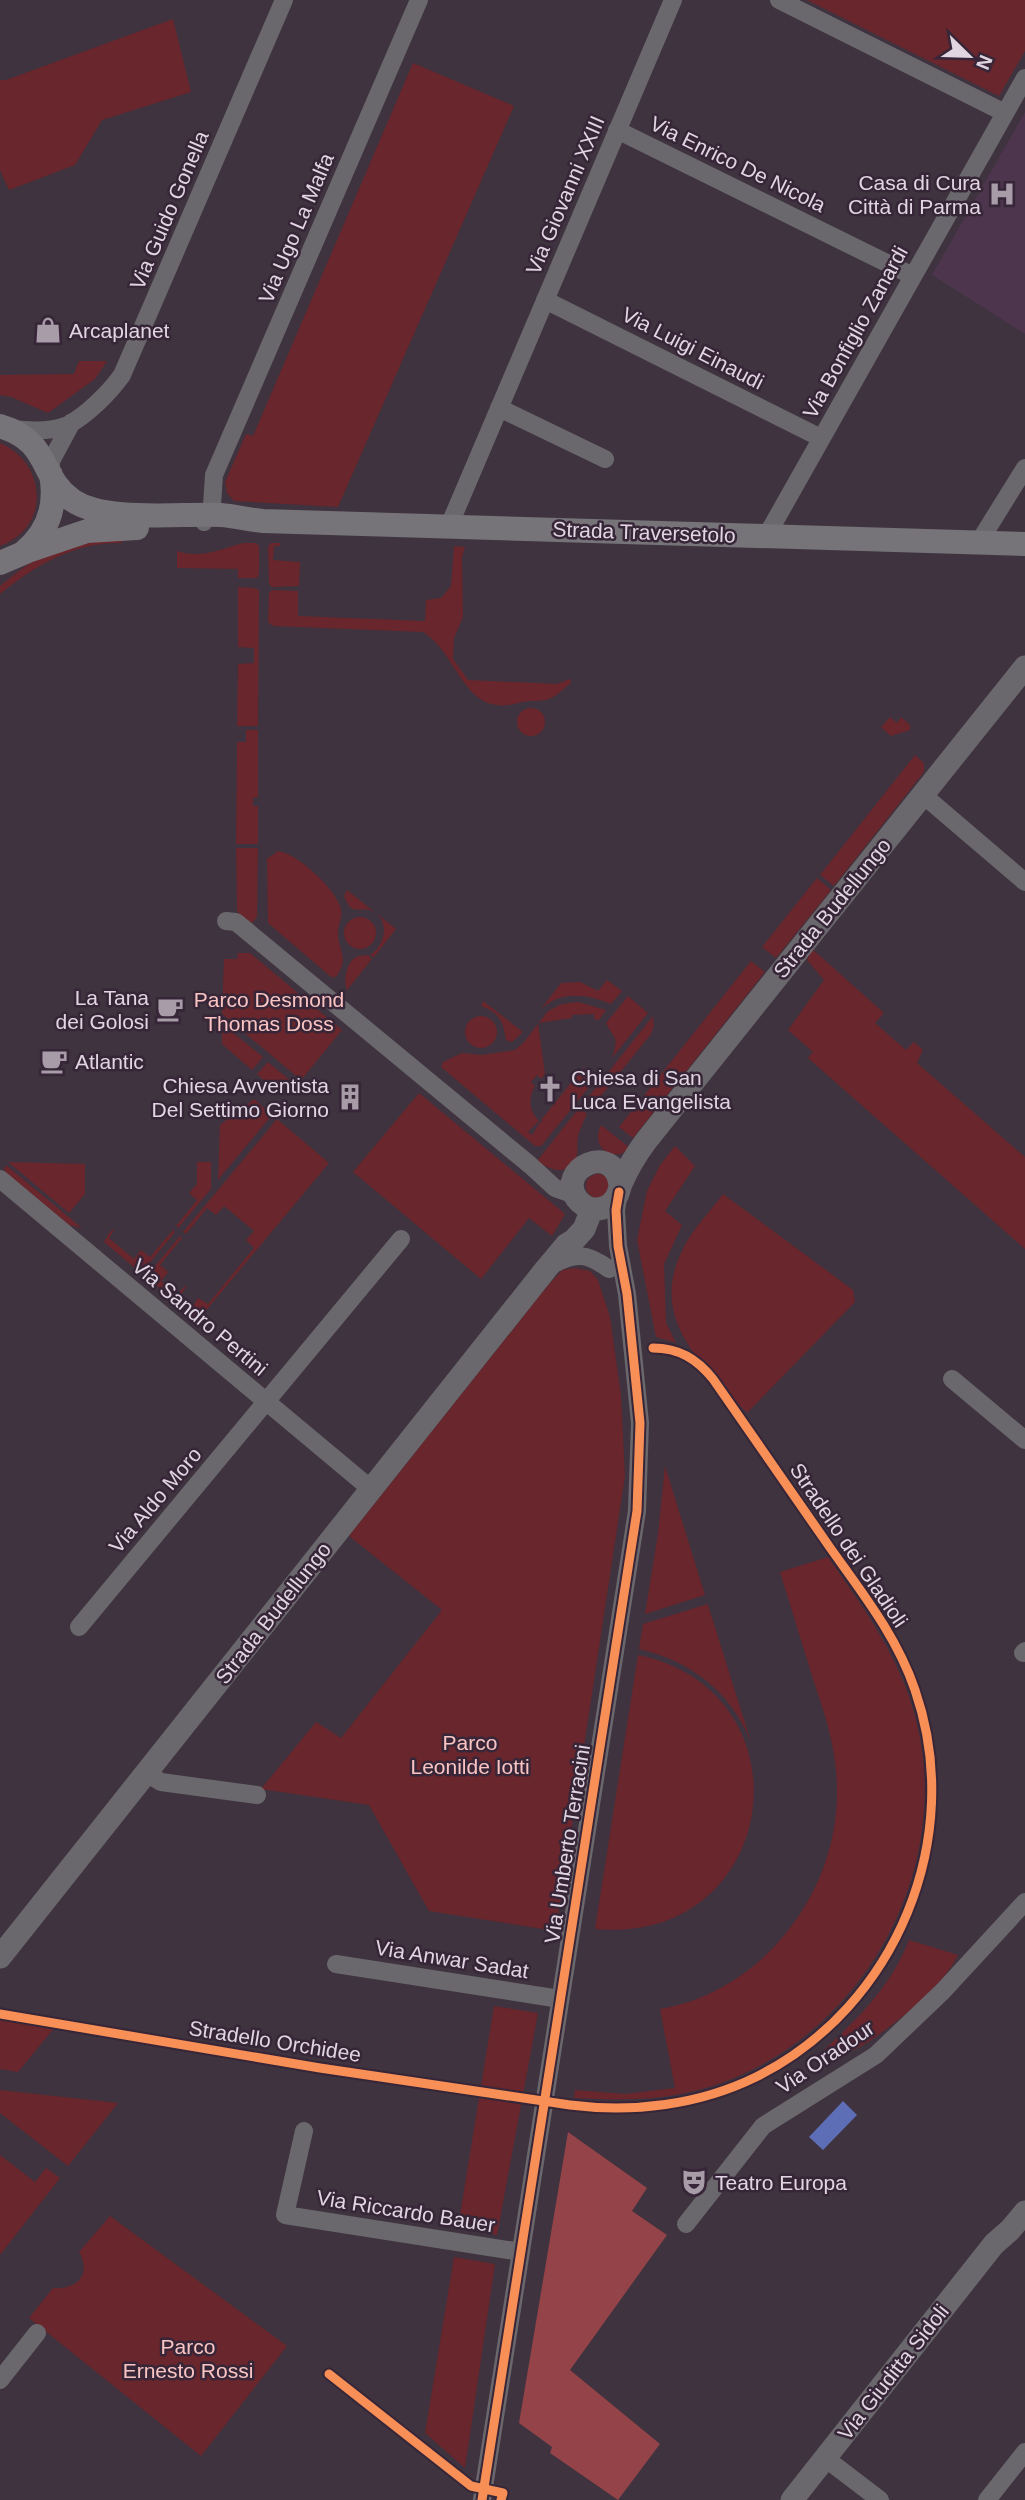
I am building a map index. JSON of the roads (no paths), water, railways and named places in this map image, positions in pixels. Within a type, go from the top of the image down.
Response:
[{"type":"main road","name":"Strada Traversetolo","points":[[5,427],[36,447],[51,475],[66,495],[89,509],[119,514],[1025,544]]},
{"type":"main road","points":[[10,559],[40,537],[49,518],[53,497],[51,475]]},
{"type":"main road","name":"Strada Traversetolo","points":[[10,559],[87,531],[199,515]]},
{"type":"street","name":"Via Guido Gonella","points":[[5,427],[29,430],[64,426],[107,393],[126,367],[284,0]]},
{"type":"street","name":"Via Ugo La Malfa","points":[[199,515],[419,0]]},
{"type":"street","name":"Via Giovanni XXIII","points":[[449,526],[673,0]]},
{"type":"street","points":[[779,0],[1005,113]]},
{"type":"street","name":"Via Bonfiglio Zanardi","points":[[767,535],[1025,78]]},
{"type":"street","name":"Via Enrico De Nicola","points":[[617,130],[913,276]]},
{"type":"street","name":"Via Luigi Einaudi","points":[[545,300],[821,438]]},
{"type":"street","points":[[499,408],[605,459]]},
{"type":"street","name":"Via Guido Gonella","points":[[51,475],[51,461],[72,422]]},
{"type":"street","points":[[979,542],[1025,468]]},
{"type":"street","points":[[0,576],[10,559]]},
{"type":"street","name":"Strada Budellungo","points":[[583,1197],[608,1206],[640,1150],[1025,667]]},
{"type":"street","points":[[922,794],[1025,882]]},
{"type":"street","points":[[226,921],[236,922],[530,1164],[559,1177],[583,1197]]},
{"type":"street","name":"Strada Budellungo","points":[[0,1957],[566,1245],[583,1197],[581,1168],[590,1163],[608,1164],[640,1150]]},
{"type":"street","points":[[608,1164],[617,1173],[620,1188]]},
{"type":"street","name":"Via Sandro Pertini","points":[[0,1180],[371,1489]]},
{"type":"street","name":"Via Umberto Terracini","points":[[482,2500],[637,1511],[640,1423],[627,1294],[617,1237],[616,1210],[620,1188]]},
{"type":"street","name":"Via Umberto Terracini","points":[[583,1197],[603,1219],[615,1297],[629,1327]]},
{"type":"street","name":"Via Aldo Moro","points":[[79,1627],[401,1239]]},
{"type":"street","name":"Strada Budellungo","points":[[545,1269],[569,1256],[577,1255],[597,1261],[609,1269]]},
{"type":"street","points":[[952,1379],[1025,1440]]},
{"type":"street","points":[[146,1773],[161,1782],[257,1795]]},
{"type":"street","name":"Via Oradour","points":[[686,2224],[763,2126],[876,2054],[943,1991],[1025,1902]]},
{"type":"street","name":"Via Anwar Sadat","points":[[336,1964],[561,1999]]},
{"type":"street","name":"Via Riccardo Bauer","points":[[304,2131],[285,2215],[521,2252]]},
{"type":"street","name":"Via Giuditta Sidoli","points":[[994,2244],[1001,2223],[1025,2192]]},
{"type":"street","name":"Via Giuditta Sidoli","points":[[792,2500],[994,2244],[1025,2212]]},
{"type":"street","points":[[0,2380],[37,2333]]},
{"type":"street","points":[[987,2500],[1025,2452]]},
{"type":"street","points":[[825,2458],[880,2500]]},
{"type":"water","points":[[843,2101],[857,2115],[823,2150],[809,2137]]},
{"type":"place","name":"Casa di Cura Città di Parma","points":[[1002,194]]},
{"type":"place","name":"Arcaplanet","points":[[48,330]]},
{"type":"place","name":"La Tana dei Golosi","points":[[170,1009]]},
{"type":"place","name":"Atlantic","points":[[54,1061]]},
{"type":"place","name":"Chiesa di San Luca Evangelista","points":[[550,1089]]},
{"type":"place","name":"Chiesa Avventista Del Settimo Giorno","points":[[350,1097]]},
{"type":"place","name":"Teatro Europa","points":[[694,2182]]},
{"type":"park label","name":"Parco Desmond Thomas Doss","points":[[269,1011]]},
{"type":"park label","name":"Parco Leonilde Iotti","points":[[470,1754]]},
{"type":"park label","name":"Parco Ernesto Rossi","points":[[188,2358]]}]
